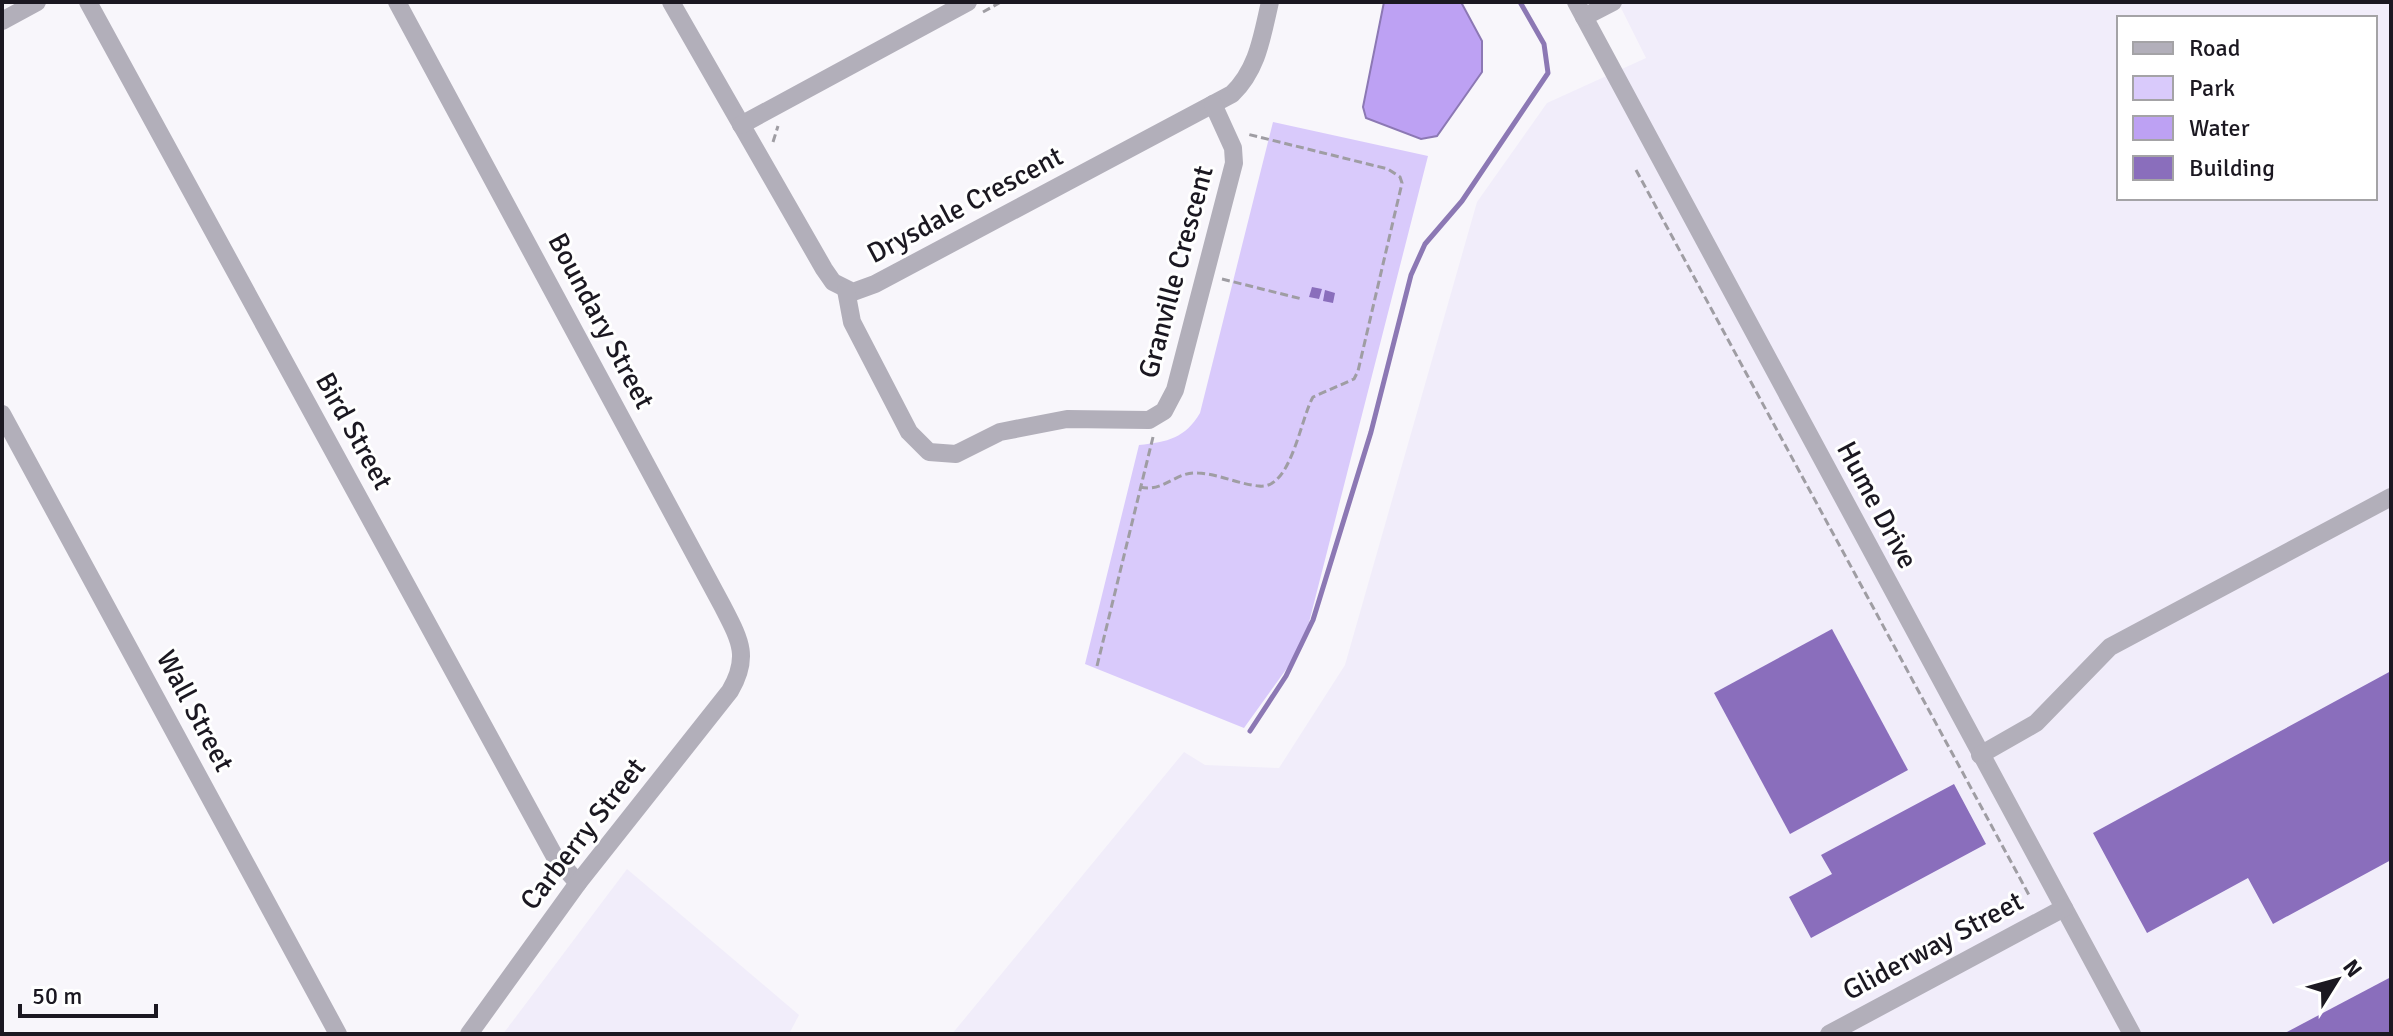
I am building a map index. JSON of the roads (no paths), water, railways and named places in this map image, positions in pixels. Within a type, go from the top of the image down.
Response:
[{"type":"street","points":[[2,21],[37,2]]},
{"type":"street","name":"Bird Street","points":[[88,2],[547,843],[578,883]]},
{"type":"street","name":"Boundary Street","points":[[397,2],[723,607],[740,640],[743,670]]},
{"type":"street","name":"Drysdale Crescent","points":[[671,2],[824,269],[833,282],[846,290],[860,291],[1232,94],[1249,74],[1257,56],[1270,2]]},
{"type":"street","points":[[741,125],[968,2]]},
{"type":"street","points":[[1580,10],[1613,2]]},
{"type":"street","name":"Hume Drive","points":[[1580,10],[2132,1034]]},
{"type":"street","name":"Granville Crescent","points":[[846,290],[852,322],[909,432],[929,452],[956,454],[1000,432],[1067,419],[1139,421],[1157,416],[1170,402],[1175,390],[1234,163],[1233,148],[1213,104]]},
{"type":"street","name":"Wall Street","points":[[2,414],[338,1034]]},
{"type":"street","points":[[1980,755],[2036,723],[2110,647],[2391,497]]},
{"type":"street","name":"Carberry Street","points":[[469,1034],[578,883],[743,670]]},
{"type":"street","name":"Gliderway Street","points":[[1829,1034],[2064,908]]},
{"type":"water","points":[[1384,2],[1461,2],[1482,41],[1482,72],[1437,136],[1421,139],[1366,118],[1363,107]]},
{"type":"waterway","points":[[1250,731],[1286,676],[1313,620],[1371,432],[1411,275],[1425,244],[1462,201],[1548,73],[1544,44],[1520,2]]}]
